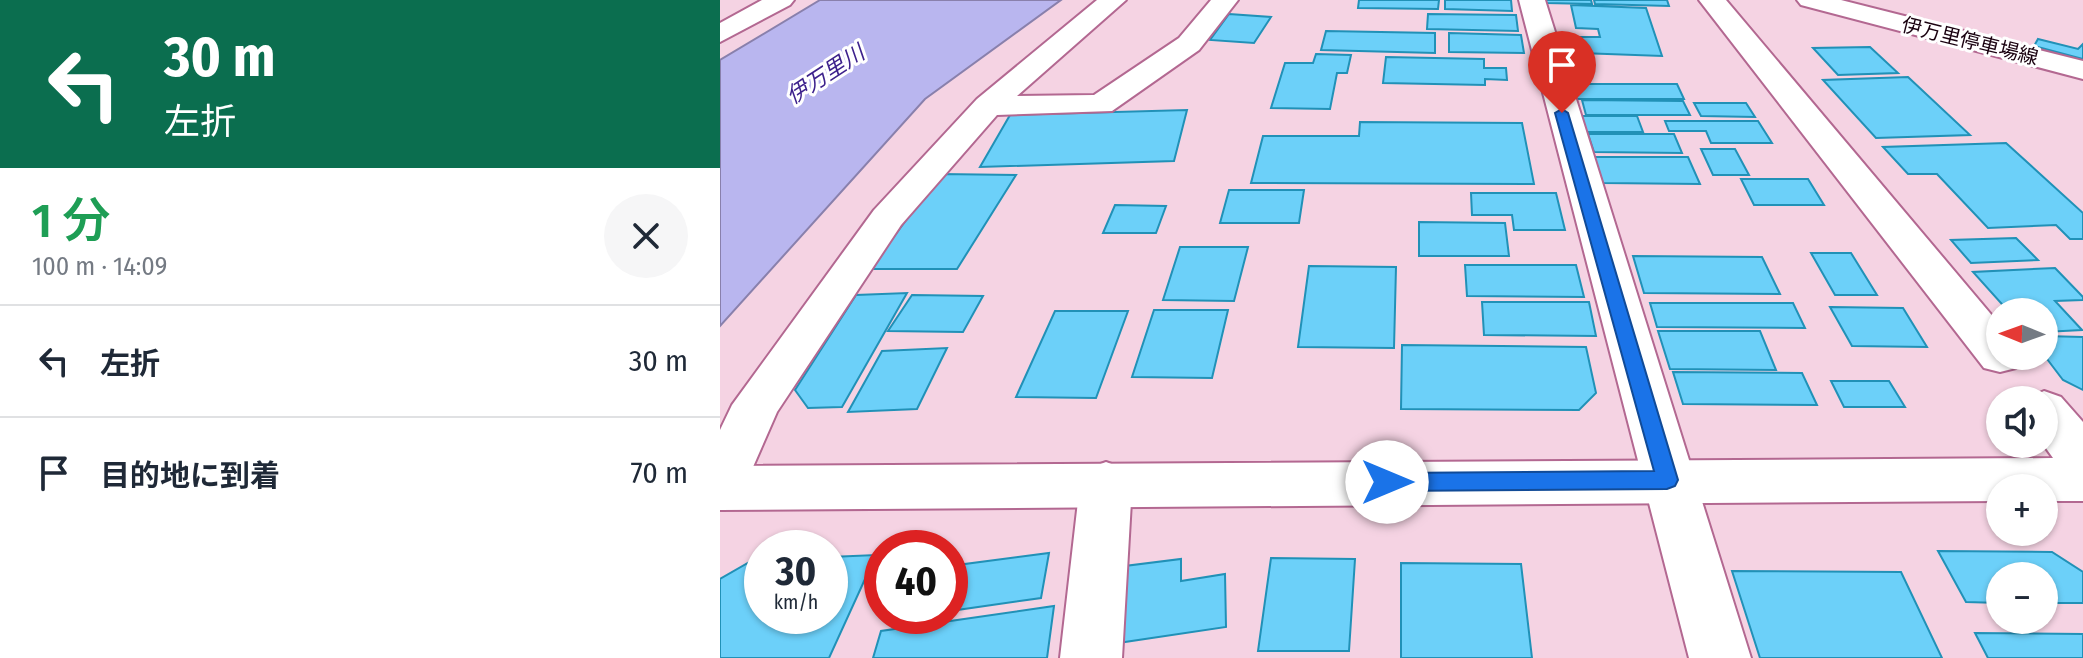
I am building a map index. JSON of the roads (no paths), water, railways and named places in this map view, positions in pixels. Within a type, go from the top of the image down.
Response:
[{"type":"street","points":[[720,34],[781,0]]},
{"type":"street","points":[[1113,0],[1076,28],[988,106],[887,218],[756,405],[720,486],[2083,479]]},
{"type":"street","points":[[988,106],[1101,104],[1189,44],[1225,0]]},
{"type":"street","points":[[1532,0],[1720,658]]},
{"type":"street","points":[[1712,0],[1986,339]]},
{"type":"street","name":"伊万里停車場線","points":[[1810,0],[2083,70]]},
{"type":"street","points":[[2011,370],[2025,386]]},
{"type":"street","points":[[2058,427],[2083,458]]},
{"type":"street","points":[[1091,658],[1106,484]]},
{"type":"water","name":"伊万里川","points":[[820,0],[1061,0],[925,99],[720,326],[720,60]]}]
